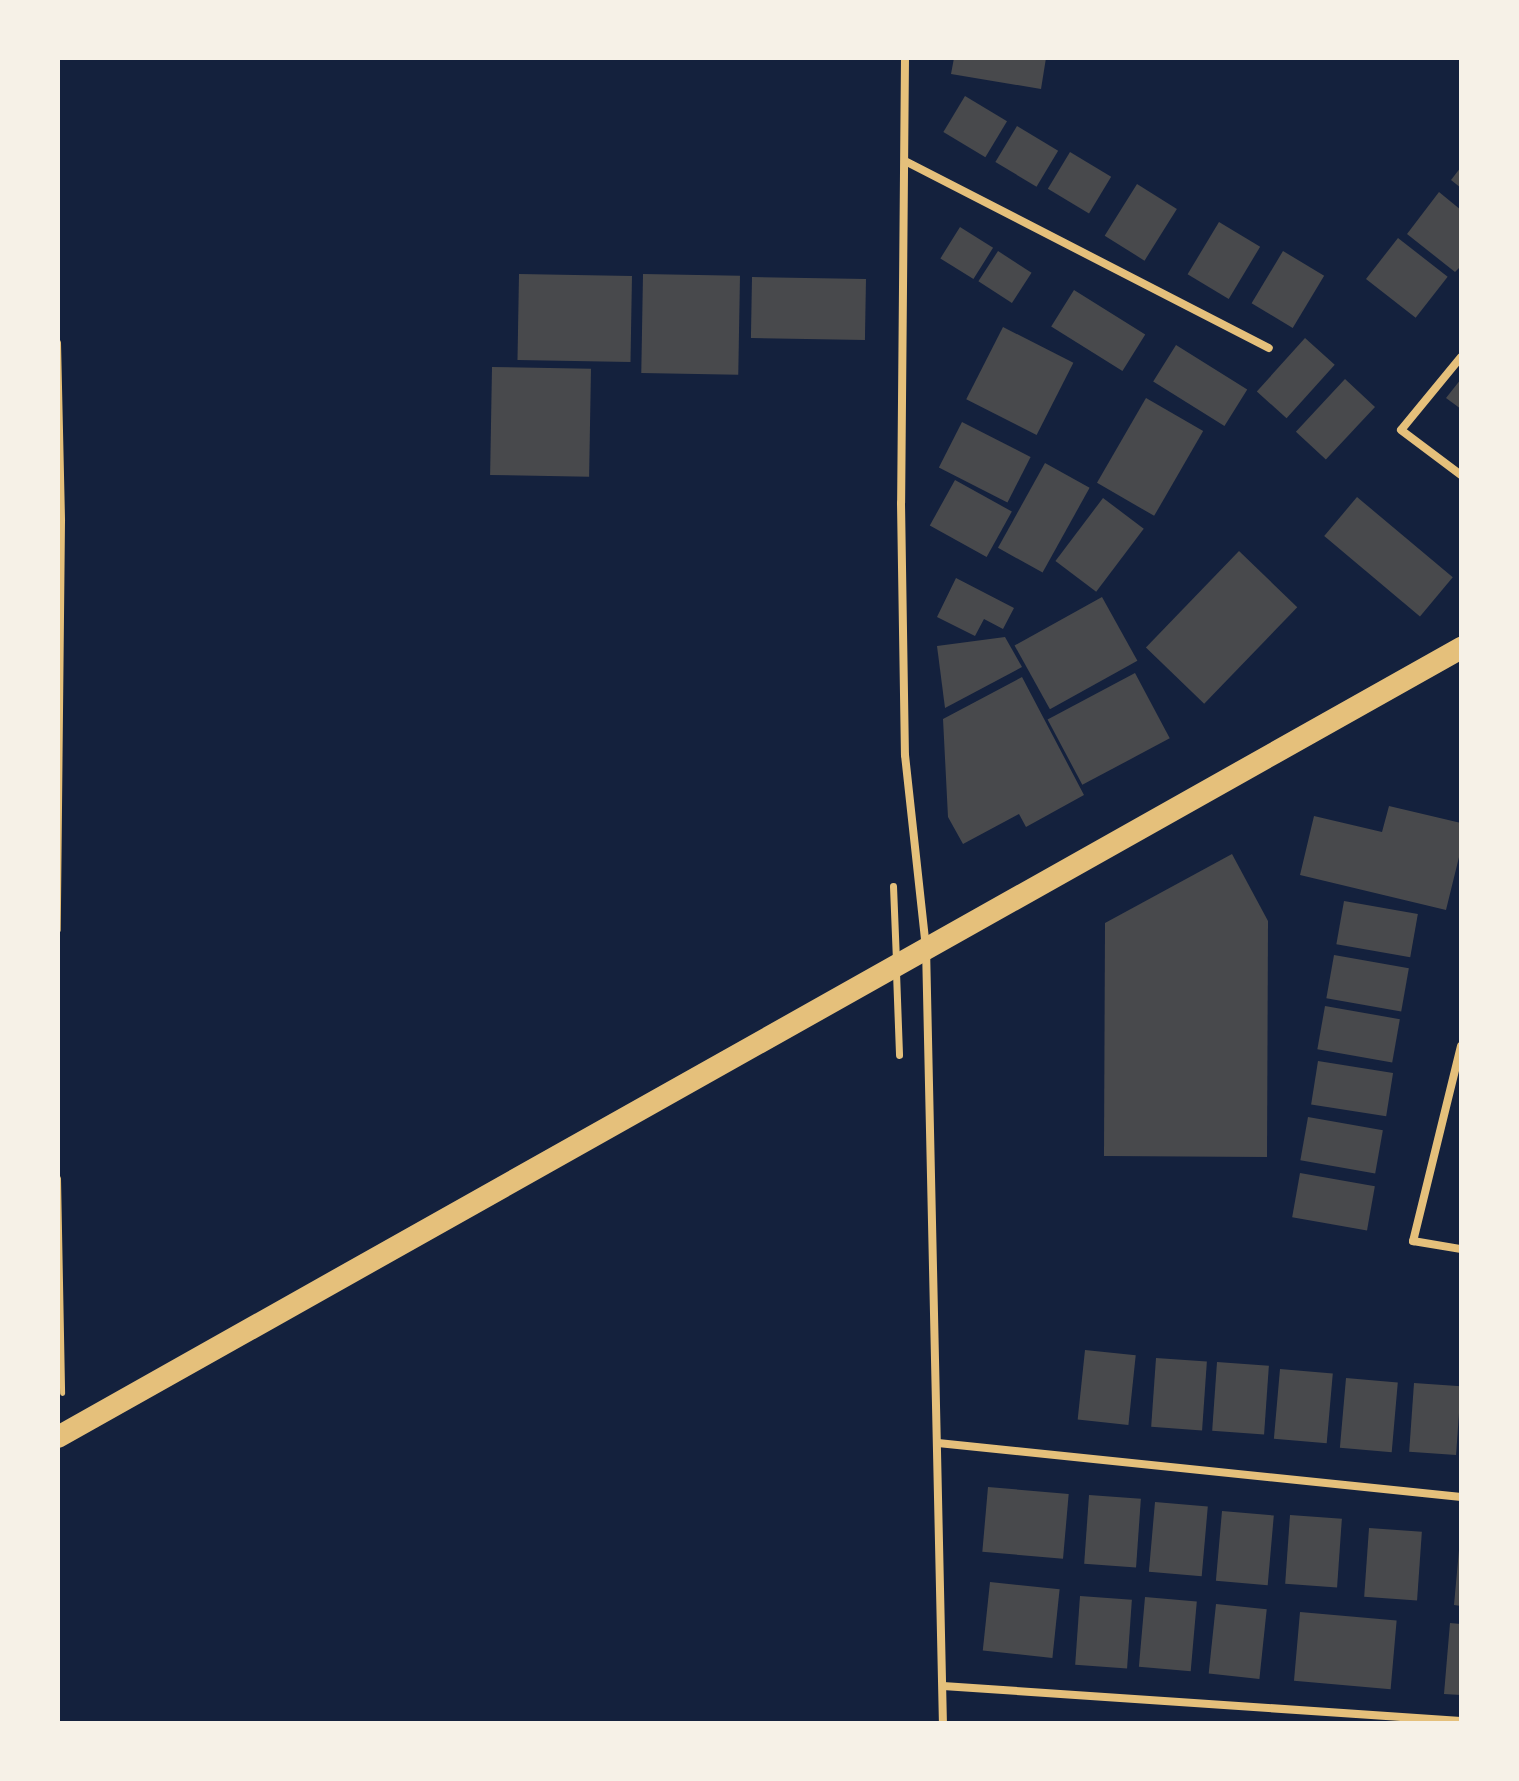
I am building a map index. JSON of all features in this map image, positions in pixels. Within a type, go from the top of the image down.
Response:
[{"type":"highway","points":[[61,1436],[1461,648]]},
{"type":"street","points":[[905,58],[901,503],[905,755],[926,947],[943,1723]]},
{"type":"street","points":[[905,161],[1269,348]]},
{"type":"street","points":[[1461,357],[1401,430],[1461,475]]},
{"type":"street","points":[[893,886],[899,1055]]},
{"type":"street","points":[[1461,1046],[1413,1241],[1461,1249]]},
{"type":"street","points":[[938,1443],[1461,1497]]},
{"type":"street","points":[[943,1686],[1461,1721]]},
{"type":"path","points":[[58,342],[62,521],[58,930]]},
{"type":"path","points":[[58,1178],[61,1436]]},
{"type":"building","points":[[954,58],[1046,58],[1041,89],[951,74]]},
{"type":"building","points":[[965,96],[1007,121],[985,157],[943,132]]},
{"type":"building","points":[[1017,126],[1058,151],[1037,187],[995,162]]},
{"type":"building","points":[[1070,152],[1111,177],[1089,214],[1048,189]]},
{"type":"building","points":[[1461,167],[1461,188],[1451,180]]},
{"type":"building","points":[[1137,184],[1177,209],[1145,261],[1105,236]]},
{"type":"building","points":[[1439,192],[1461,210],[1461,266],[1455,272],[1407,234]]},
{"type":"building","points":[[1219,222],[1260,247],[1229,299],[1188,274]]},
{"type":"building","points":[[960,227],[993,248],[973,279],[940,258]]},
{"type":"building","points":[[1398,238],[1448,277],[1416,318],[1366,279]]},
{"type":"building","points":[[998,251],[1032,273],[1012,303],[978,281]]},
{"type":"building","points":[[1283,251],[1324,276],[1293,328],[1252,303]]},
{"type":"building","points":[[519,274],[632,276],[630,362],[517,360]]},
{"type":"building","points":[[643,274],[740,276],[738,375],[641,373]]},
{"type":"building","points":[[752,277],[866,279],[865,340],[751,338]]},
{"type":"building","points":[[1074,290],[1145,335],[1122,371],[1051,326]]},
{"type":"building","points":[[1003,327],[1073,363],[1037,435],[966,399]]},
{"type":"building","points":[[1305,338],[1335,365],[1287,418],[1257,392]]},
{"type":"building","points":[[1176,345],[1247,390],[1224,426],[1153,381]]},
{"type":"building","points":[[492,367],[591,369],[589,477],[490,475]]},
{"type":"building","points":[[1345,379],[1375,407],[1326,460],[1296,432]]},
{"type":"building","points":[[1461,379],[1461,409],[1446,398]]},
{"type":"building","points":[[1146,398],[1203,431],[1154,516],[1097,483]]},
{"type":"building","points":[[962,422],[1031,457],[1007,502],[939,467]]},
{"type":"building","points":[[1045,463],[1090,488],[1043,573],[998,548]]},
{"type":"building","points":[[955,480],[1012,512],[987,557],[930,525]]},
{"type":"building","points":[[1357,497],[1453,577],[1420,616],[1324,536]]},
{"type":"building","points":[[1103,498],[1144,529],[1096,592],[1055,561]]},
{"type":"building","points":[[1239,551],[1297,607],[1204,704],[1146,647]]},
{"type":"building","points":[[956,578],[1014,608],[1003,629],[984,619],[975,636],[937,617]]},
{"type":"building","points":[[1102,597],[1137,661],[1050,709],[1015,645]]},
{"type":"building","points":[[1005,637],[1022,667],[945,708],[937,646]]},
{"type":"building","points":[[1135,673],[1170,738],[1082,785],[1048,719]]},
{"type":"building","points":[[1022,677],[1084,795],[1026,827],[1019,814],[963,844],[948,817],[943,719]]},
{"type":"building","points":[[1389,806],[1461,823],[1461,849],[1446,910],[1300,875],[1314,816],[1382,832]]},
{"type":"building","points":[[1232,854],[1268,921],[1267,1157],[1104,1156],[1105,923]]},
{"type":"building","points":[[1344,901],[1418,914],[1410,957],[1336,944]]},
{"type":"building","points":[[1334,955],[1409,968],[1401,1012],[1326,998]]},
{"type":"building","points":[[1325,1006],[1400,1019],[1392,1063],[1317,1049]]},
{"type":"building","points":[[1318,1061],[1393,1073],[1386,1116],[1311,1104]]},
{"type":"building","points":[[1308,1117],[1383,1130],[1375,1174],[1300,1160]]},
{"type":"building","points":[[1300,1173],[1375,1186],[1367,1231],[1292,1217]]},
{"type":"building","points":[[1085,1350],[1136,1355],[1128,1425],[1078,1420]]},
{"type":"building","points":[[1156,1358],[1207,1362],[1202,1430],[1151,1427]]},
{"type":"building","points":[[1217,1362],[1269,1366],[1264,1434],[1212,1431]]},
{"type":"building","points":[[1280,1369],[1333,1374],[1327,1443],[1274,1439]]},
{"type":"building","points":[[1346,1378],[1398,1383],[1392,1452],[1340,1448]]},
{"type":"building","points":[[1414,1383],[1461,1386],[1456,1455],[1409,1452]]},
{"type":"building","points":[[988,1487],[1069,1494],[1063,1559],[982,1552]]},
{"type":"building","points":[[1089,1495],[1141,1499],[1136,1567],[1084,1564]]},
{"type":"building","points":[[1155,1502],[1208,1507],[1202,1576],[1149,1572]]},
{"type":"building","points":[[1222,1511],[1274,1516],[1268,1585],[1216,1581]]},
{"type":"building","points":[[1290,1515],[1342,1519],[1337,1587],[1285,1584]]},
{"type":"building","points":[[1369,1528],[1422,1532],[1417,1601],[1364,1597]]},
{"type":"building","points":[[1461,1550],[1461,1606],[1454,1605]]},
{"type":"building","points":[[990,1582],[1060,1589],[1052,1658],[983,1651]]},
{"type":"building","points":[[1080,1596],[1132,1600],[1127,1668],[1075,1665]]},
{"type":"building","points":[[1145,1597],[1197,1602],[1191,1671],[1139,1667]]},
{"type":"building","points":[[1216,1604],[1267,1609],[1259,1679],[1209,1674]]},
{"type":"building","points":[[1300,1612],[1397,1620],[1391,1689],[1294,1681]]},
{"type":"building","points":[[1450,1623],[1461,1624],[1461,1695],[1444,1694]]}]
